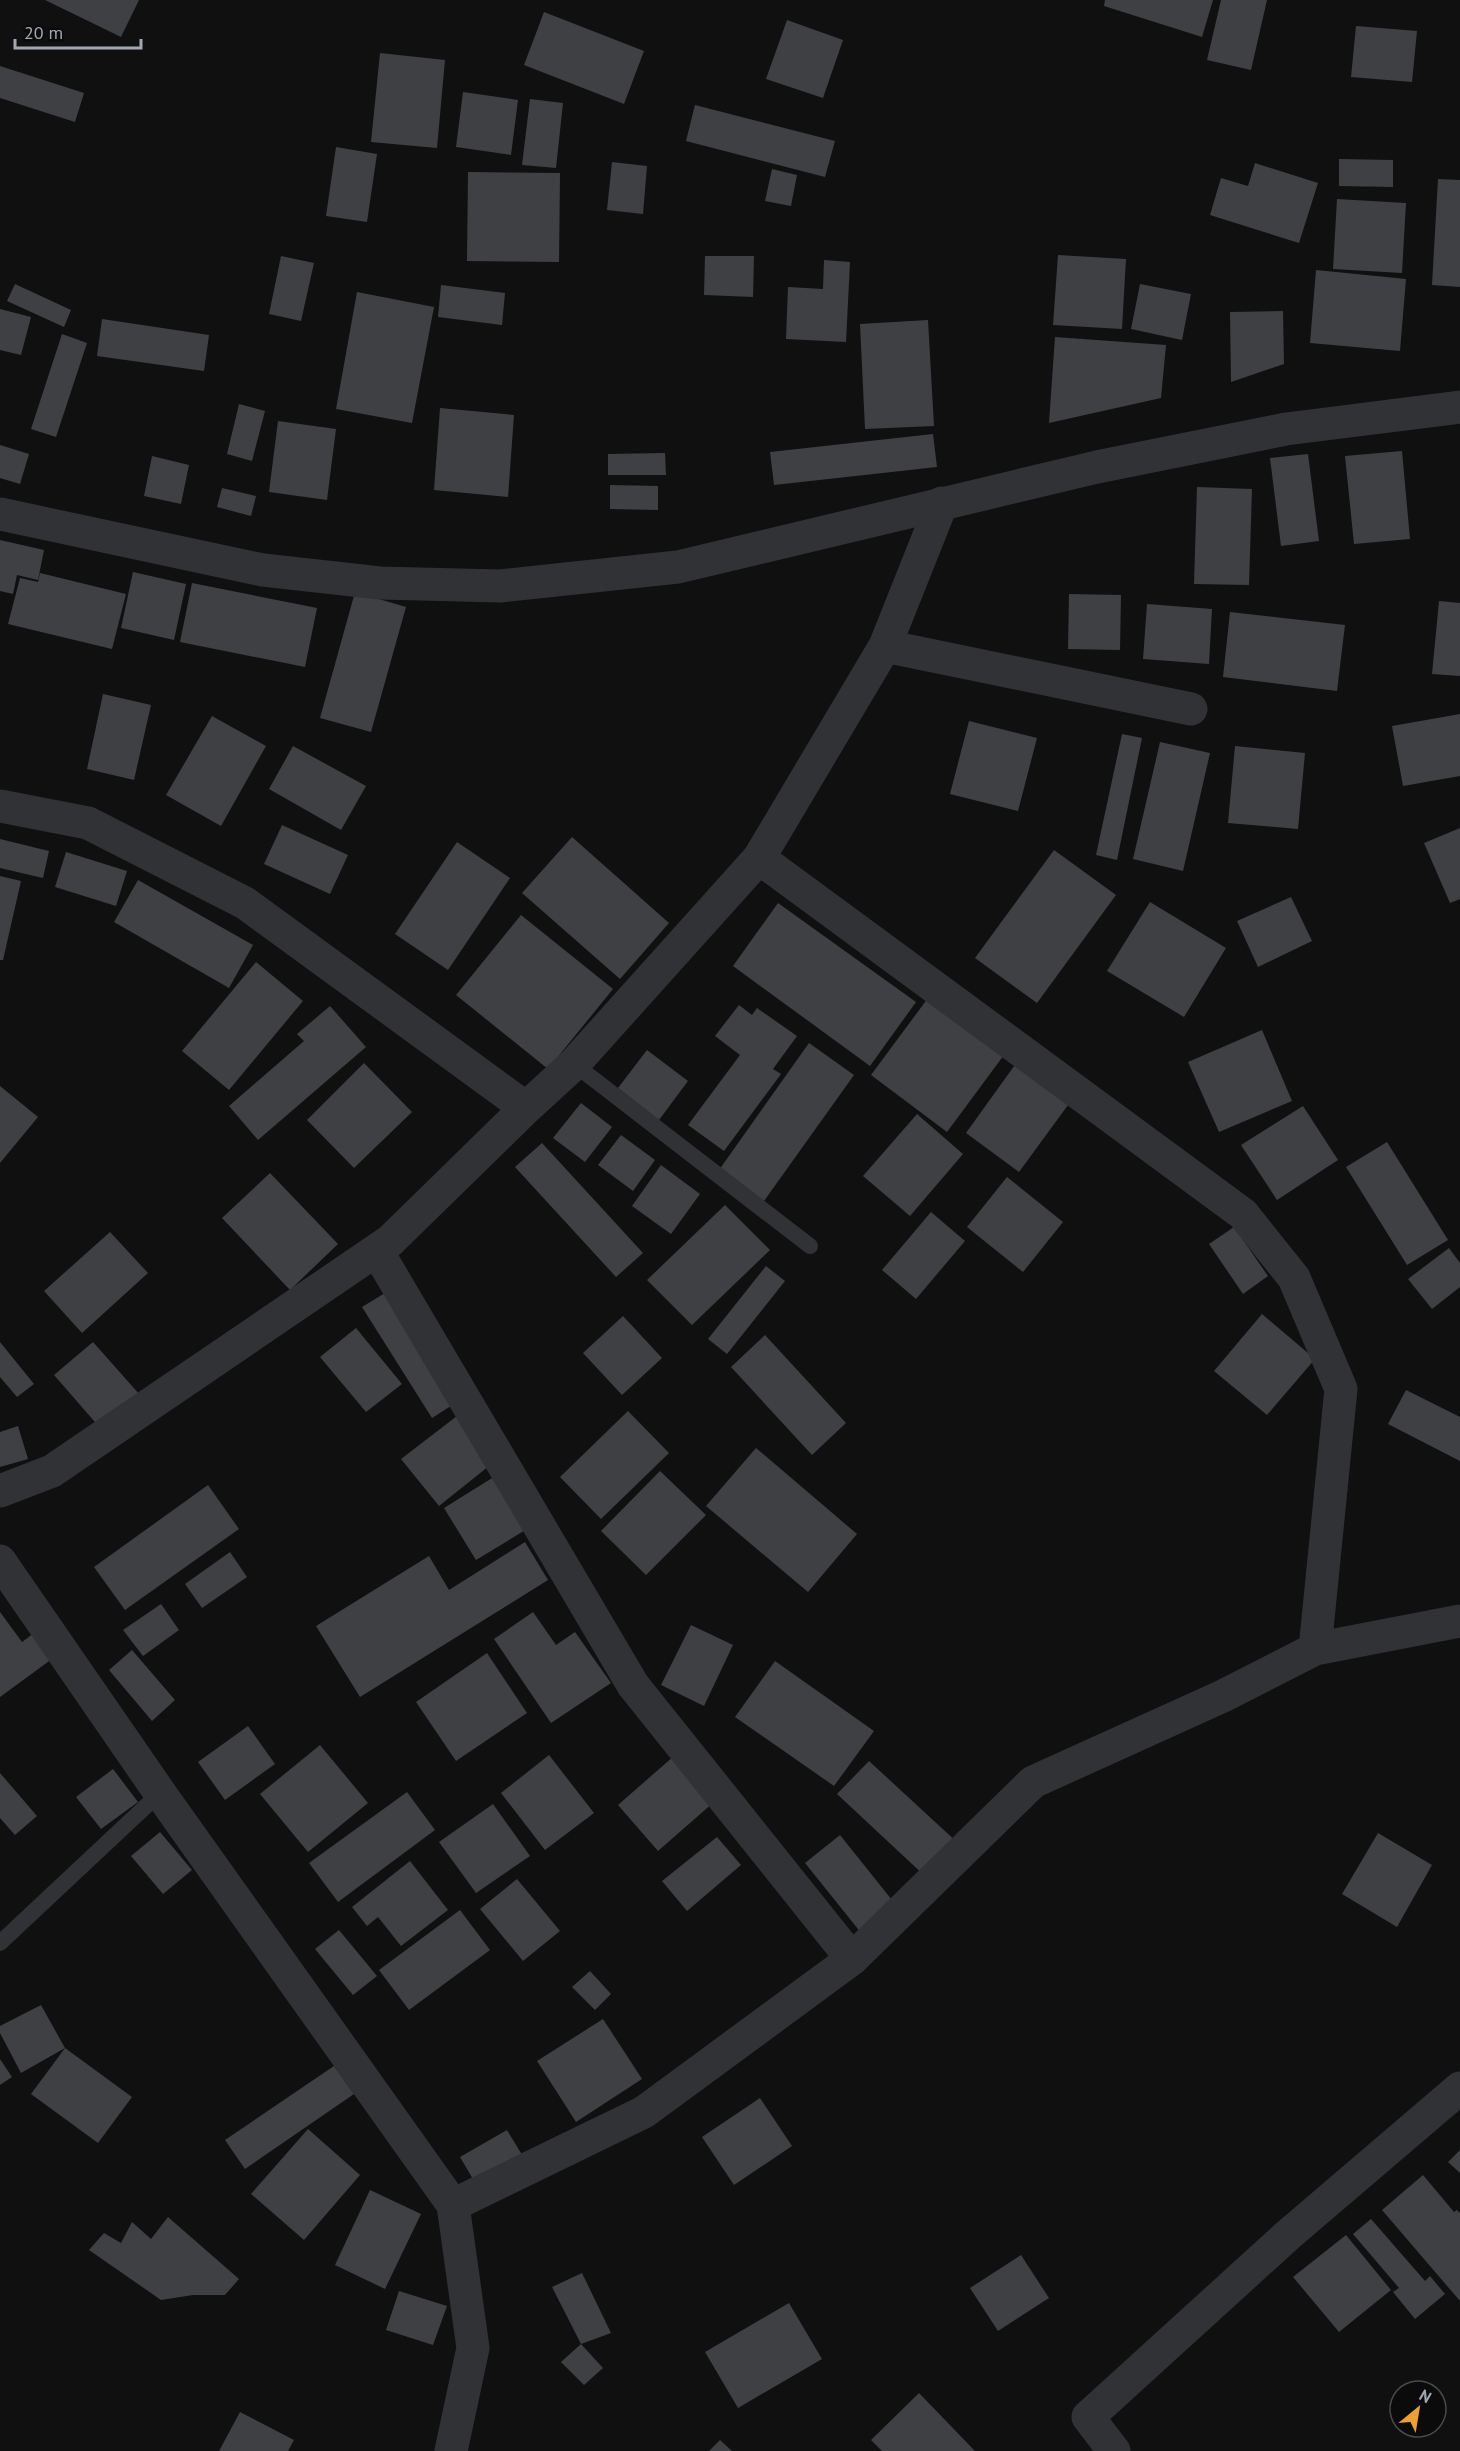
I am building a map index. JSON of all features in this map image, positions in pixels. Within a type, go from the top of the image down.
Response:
[{"type":"street","points":[[0,514],[262,570],[380,583],[500,586],[678,567],[1097,467],[1286,429],[1460,407]]},
{"type":"street","points":[[0,1491],[52,1471],[377,1251],[574,1064],[759,858],[885,646],[942,503]]},
{"type":"street","points":[[885,646],[1191,709]]},
{"type":"street","points":[[0,806],[88,823],[245,903],[526,1108]]},
{"type":"street","points":[[759,858],[1243,1214],[1294,1278],[1341,1389],[1315,1649]]},
{"type":"street","points":[[377,1251],[633,1685],[852,1959]]},
{"type":"street","points":[[0,1561],[160,1793],[453,2205],[473,2348],[451,2451]]},
{"type":"street","points":[[453,2205],[644,2112],[852,1959],[1033,1782],[1223,1696],[1315,1649],[1460,1621]]},
{"type":"street","points":[[1114,2451],[1088,2417],[1288,2235],[1460,2088]]},
{"type":"lane","points":[[574,1064],[810,1246]]},
{"type":"lane","points":[[0,1943],[160,1793]]},
{"type":"building","points":[[45,0],[139,0],[121,37]]},
{"type":"building","points":[[1105,0],[1213,0],[1202,37],[1104,6]]},
{"type":"building","points":[[1221,0],[1267,0],[1251,70],[1207,60]]},
{"type":"building","points":[[544,12],[644,51],[624,104],[524,65]]},
{"type":"building","points":[[787,20],[843,40],[823,98],[766,79]]},
{"type":"building","points":[[1356,26],[1417,31],[1412,82],[1351,77]]},
{"type":"building","points":[[380,53],[445,60],[437,148],[371,142]]},
{"type":"building","points":[[0,66],[84,93],[75,122],[0,98]]},
{"type":"building","points":[[463,92],[518,100],[511,155],[456,147]]},
{"type":"building","points":[[530,99],[563,103],[556,168],[522,165]]},
{"type":"building","points":[[695,105],[835,141],[825,177],[686,141]]},
{"type":"building","points":[[336,147],[377,154],[367,222],[326,216]]},
{"type":"building","points":[[1339,159],[1393,160],[1393,187],[1339,186]]},
{"type":"building","points":[[612,162],[647,166],[643,214],[607,210]]},
{"type":"building","points":[[1255,163],[1318,183],[1299,243],[1210,215],[1221,178],[1248,186]]},
{"type":"building","points":[[772,169],[797,175],[791,206],[765,201]]},
{"type":"building","points":[[468,172],[560,173],[559,262],[467,261]]},
{"type":"building","points":[[1438,179],[1460,180],[1460,287],[1432,285]]},
{"type":"building","points":[[1337,199],[1406,203],[1402,273],[1333,269]]},
{"type":"building","points":[[1058,255],[1126,259],[1122,329],[1053,325]]},
{"type":"building","points":[[281,256],[314,263],[301,321],[269,314]]},
{"type":"building","points":[[705,256],[754,256],[753,297],[704,295]]},
{"type":"building","points":[[824,260],[850,262],[846,342],[786,339],[788,287],[823,289]]},
{"type":"building","points":[[1316,270],[1406,279],[1400,351],[1310,343]]},
{"type":"building","points":[[15,284],[71,310],[64,327],[7,301]]},
{"type":"building","points":[[1140,284],[1191,294],[1182,340],[1131,329]]},
{"type":"building","points":[[441,285],[505,293],[502,325],[438,317]]},
{"type":"building","points":[[357,292],[434,307],[412,423],[336,409]]},
{"type":"building","points":[[0,309],[31,317],[21,355],[0,350]]},
{"type":"building","points":[[1283,311],[1284,364],[1231,382],[1230,312]]},
{"type":"building","points":[[102,319],[209,335],[204,371],[97,356]]},
{"type":"building","points":[[928,320],[934,426],[865,429],[860,324]]},
{"type":"building","points":[[62,334],[87,343],[56,437],[31,429]]},
{"type":"building","points":[[1055,337],[1166,345],[1161,398],[1049,423]]},
{"type":"building","points":[[239,404],[265,411],[252,461],[227,454]]},
{"type":"building","points":[[440,408],[514,415],[508,497],[434,490]]},
{"type":"building","points":[[278,421],[336,429],[327,500],[269,492]]},
{"type":"building","points":[[933,434],[937,467],[774,485],[770,452]]},
{"type":"building","points":[[0,445],[29,454],[20,484],[0,478]]},
{"type":"building","points":[[1402,451],[1410,539],[1354,544],[1345,456]]},
{"type":"building","points":[[665,453],[666,475],[608,475],[608,454]]},
{"type":"building","points":[[1308,454],[1319,541],[1281,546],[1270,458]]},
{"type":"building","points":[[152,456],[189,465],[181,504],[144,496]]},
{"type":"building","points":[[610,485],[658,486],[658,510],[610,509]]},
{"type":"building","points":[[1197,487],[1252,489],[1249,585],[1194,584]]},
{"type":"building","points":[[222,488],[256,496],[251,516],[217,507]]},
{"type":"building","points":[[0,540],[44,550],[38,580],[17,575],[13,594],[0,591]]},
{"type":"building","points":[[133,572],[186,584],[174,640],[121,628]]},
{"type":"building","points":[[40,573],[126,594],[112,649],[8,624],[20,578],[38,582]]},
{"type":"building","points":[[192,583],[317,608],[305,667],[180,642]]},
{"type":"building","points":[[355,592],[406,607],[371,732],[320,718]]},
{"type":"building","points":[[1069,594],[1121,595],[1120,650],[1068,649]]},
{"type":"building","points":[[1439,601],[1460,603],[1460,676],[1432,674]]},
{"type":"building","points":[[1147,604],[1212,609],[1209,664],[1143,659]]},
{"type":"building","points":[[1230,612],[1345,625],[1337,691],[1223,677]]},
{"type":"building","points":[[103,694],[151,705],[134,780],[87,769]]},
{"type":"building","points":[[1460,714],[1460,776],[1403,786],[1392,726]]},
{"type":"building","points":[[212,716],[266,746],[221,826],[166,795]]},
{"type":"building","points":[[969,721],[1037,738],[1018,811],[950,794]]},
{"type":"building","points":[[1122,734],[1142,738],[1117,860],[1096,855]]},
{"type":"building","points":[[1160,742],[1210,753],[1183,871],[1133,859]]},
{"type":"building","points":[[293,746],[366,786],[341,830],[269,789]]},
{"type":"building","points":[[1235,746],[1305,753],[1298,829],[1228,823]]},
{"type":"building","points":[[282,825],[348,855],[330,894],[264,864]]},
{"type":"building","points":[[1460,828],[1460,899],[1450,903],[1424,843]]},
{"type":"building","points":[[572,837],[669,923],[620,979],[522,893]]},
{"type":"building","points":[[0,839],[49,851],[43,878],[0,868]]},
{"type":"building","points":[[457,842],[510,878],[448,970],[395,934]]},
{"type":"building","points":[[1054,850],[1116,895],[1037,1003],[975,958]]},
{"type":"building","points":[[66,852],[127,871],[116,906],[55,887]]},
{"type":"building","points":[[0,876],[21,881],[3,960],[0,960]]},
{"type":"building","points":[[138,880],[253,945],[229,988],[114,922]]},
{"type":"building","points":[[1291,897],[1312,941],[1258,967],[1237,921]]},
{"type":"building","points":[[1150,902],[1226,948],[1184,1017],[1107,971]]},
{"type":"building","points":[[778,903],[916,1002],[870,1066],[733,966]]},
{"type":"building","points":[[521,915],[613,989],[548,1069],[456,995]]},
{"type":"building","points":[[256,962],[303,1001],[229,1090],[182,1051]]},
{"type":"building","points":[[928,998],[1004,1055],[947,1132],[871,1075]]},
{"type":"building","points":[[739,1005],[752,1015],[757,1008],[797,1036],[773,1069],[781,1074],[724,1151],[688,1125],[740,1055],[715,1036]]},
{"type":"building","points":[[330,1006],[366,1047],[258,1140],[229,1106],[304,1041],[297,1034]]},
{"type":"building","points":[[1262,1030],[1292,1101],[1219,1132],[1188,1062]]},
{"type":"building","points":[[809,1043],[854,1075],[764,1201],[719,1170]]},
{"type":"building","points":[[647,1050],[688,1081],[659,1120],[618,1088]]},
{"type":"building","points":[[1017,1062],[1071,1101],[1019,1172],[966,1133]]},
{"type":"building","points":[[364,1063],[412,1112],[354,1168],[307,1120]]},
{"type":"building","points":[[0,1086],[38,1117],[0,1163]]},
{"type":"building","points":[[581,1103],[612,1127],[585,1162],[553,1138]]},
{"type":"building","points":[[1303,1106],[1338,1160],[1277,1200],[1241,1145]]},
{"type":"building","points":[[917,1114],[963,1154],[910,1216],[863,1176]]},
{"type":"building","points":[[621,1135],[655,1160],[633,1191],[598,1165]]},
{"type":"building","points":[[1387,1142],[1448,1240],[1407,1265],[1346,1167]]},
{"type":"building","points":[[542,1143],[643,1253],[616,1277],[515,1167]]},
{"type":"building","points":[[661,1165],[700,1194],[671,1234],[632,1206]]},
{"type":"building","points":[[270,1173],[338,1244],[290,1290],[222,1218]]},
{"type":"building","points":[[1007,1177],[1063,1222],[1023,1272],[967,1227]]},
{"type":"building","points":[[725,1205],[770,1250],[692,1325],[647,1280]]},
{"type":"building","points":[[931,1212],[965,1241],[916,1299],[882,1270]]},
{"type":"building","points":[[1234,1227],[1268,1276],[1243,1294],[1209,1244]]},
{"type":"building","points":[[110,1232],[148,1273],[82,1333],[44,1291]]},
{"type":"building","points":[[1449,1248],[1460,1263],[1460,1287],[1432,1309],[1408,1279]]},
{"type":"building","points":[[766,1266],[785,1281],[727,1354],[708,1339]]},
{"type":"building","points":[[385,1293],[454,1404],[432,1418],[362,1307]]},
{"type":"building","points":[[1262,1314],[1315,1359],[1267,1415],[1214,1371]]},
{"type":"building","points":[[623,1316],[662,1358],[622,1395],[583,1353]]},
{"type":"building","points":[[356,1328],[402,1384],[366,1412],[320,1357]]},
{"type":"building","points":[[765,1335],[846,1423],[812,1455],[731,1367]]},
{"type":"building","points":[[0,1342],[34,1384],[17,1397],[0,1377]]},
{"type":"building","points":[[93,1342],[140,1395],[101,1429],[54,1375]]},
{"type":"building","points":[[1406,1390],[1460,1417],[1460,1461],[1388,1424]]},
{"type":"building","points":[[628,1411],[669,1453],[601,1519],[560,1477]]},
{"type":"building","points":[[457,1416],[494,1462],[439,1506],[401,1459]]},
{"type":"building","points":[[18,1426],[28,1459],[0,1467],[0,1432]]},
{"type":"building","points":[[756,1448],[857,1534],[808,1592],[706,1506]]},
{"type":"building","points":[[505,1470],[537,1523],[476,1560],[444,1508]]},
{"type":"building","points":[[660,1471],[706,1515],[646,1575],[601,1531]]},
{"type":"building","points":[[208,1485],[239,1529],[125,1610],[94,1567]]},
{"type":"building","points":[[525,1542],[548,1580],[360,1697],[316,1626],[429,1556],[449,1590]]},
{"type":"building","points":[[230,1552],[247,1577],[202,1608],[185,1584]]},
{"type":"building","points":[[161,1604],[179,1630],[143,1656],[123,1630]]},
{"type":"building","points":[[0,1612],[22,1642],[38,1630],[56,1656],[0,1697]]},
{"type":"building","points":[[533,1612],[556,1645],[575,1632],[611,1683],[551,1723],[494,1639]]},
{"type":"building","points":[[691,1625],[733,1645],[704,1706],[661,1685]]},
{"type":"building","points":[[132,1650],[175,1700],[152,1721],[109,1670]]},
{"type":"building","points":[[487,1653],[527,1713],[456,1761],[416,1702]]},
{"type":"building","points":[[775,1661],[874,1731],[834,1786],[735,1717]]},
{"type":"building","points":[[248,1726],[275,1764],[225,1800],[198,1762]]},
{"type":"building","points":[[320,1745],[368,1803],[308,1852],[260,1794]]},
{"type":"building","points":[[549,1755],[594,1813],[545,1850],[501,1793]]},
{"type":"building","points":[[674,1756],[714,1802],[658,1851],[618,1805]]},
{"type":"building","points":[[869,1761],[959,1844],[927,1878],[837,1794]]},
{"type":"building","points":[[113,1769],[138,1802],[101,1829],[76,1797]]},
{"type":"building","points":[[0,1773],[37,1816],[15,1835],[0,1818]]},
{"type":"building","points":[[407,1792],[435,1830],[338,1902],[309,1863]]},
{"type":"building","points":[[493,1804],[530,1856],[476,1893],[439,1842]]},
{"type":"building","points":[[160,1832],[192,1870],[163,1894],[131,1856]]},
{"type":"building","points":[[1378,1833],[1432,1865],[1397,1927],[1342,1894]]},
{"type":"building","points":[[840,1835],[896,1905],[862,1934],[805,1863]]},
{"type":"building","points":[[717,1837],[741,1865],[687,1911],[662,1881]]},
{"type":"building","points":[[410,1861],[448,1910],[401,1946],[378,1917],[367,1926],[352,1907]]},
{"type":"building","points":[[517,1879],[560,1931],[523,1961],[480,1909]]},
{"type":"building","points":[[460,1910],[490,1950],[409,2010],[379,1970]]},
{"type":"building","points":[[339,1930],[377,1976],[353,1995],[315,1949]]},
{"type":"building","points":[[590,1971],[611,1994],[595,2010],[572,1987]]},
{"type":"building","points":[[41,2005],[65,2048],[21,2073],[0,2033],[0,2026]]},
{"type":"building","points":[[603,2019],[642,2079],[576,2122],[537,2061]]},
{"type":"building","points":[[65,2048],[132,2097],[98,2143],[31,2094]]},
{"type":"building","points":[[0,2059],[12,2077],[0,2085]]},
{"type":"building","points":[[334,2066],[354,2094],[245,2169],[225,2140]]},
{"type":"building","points":[[760,2098],[792,2146],[734,2185],[702,2137]]},
{"type":"building","points":[[308,2129],[360,2175],[304,2240],[251,2194]]},
{"type":"building","points":[[507,2130],[524,2158],[477,2186],[460,2157]]},
{"type":"building","points":[[1460,2150],[1460,2173],[1448,2162]]},
{"type":"building","points":[[1423,2175],[1454,2212],[1457,2210],[1460,2213],[1460,2301],[1382,2210]]},
{"type":"building","points":[[370,2190],[421,2214],[385,2289],[335,2265]]},
{"type":"building","points":[[168,2217],[239,2279],[225,2295],[193,2295],[161,2300],[89,2250],[104,2233],[121,2243],[132,2222],[151,2239]]},
{"type":"building","points":[[1371,2219],[1425,2281],[1430,2276],[1445,2294],[1415,2319],[1393,2292],[1399,2288],[1353,2234]]},
{"type":"building","points":[[1346,2235],[1391,2290],[1339,2332],[1293,2277]]},
{"type":"building","points":[[1021,2255],[1049,2298],[998,2331],[970,2288]]},
{"type":"building","points":[[582,2273],[611,2333],[581,2344],[552,2287]]},
{"type":"building","points":[[399,2291],[447,2306],[433,2345],[386,2330]]},
{"type":"building","points":[[789,2303],[822,2359],[738,2408],[705,2352]]},
{"type":"building","points":[[581,2344],[603,2368],[584,2385],[561,2362]]},
{"type":"building","points":[[919,2393],[975,2451],[882,2451],[871,2440]]},
{"type":"building","points":[[240,2412],[294,2440],[288,2451],[219,2451]]},
{"type":"building","points":[[720,2440],[732,2451],[709,2451]]}]
